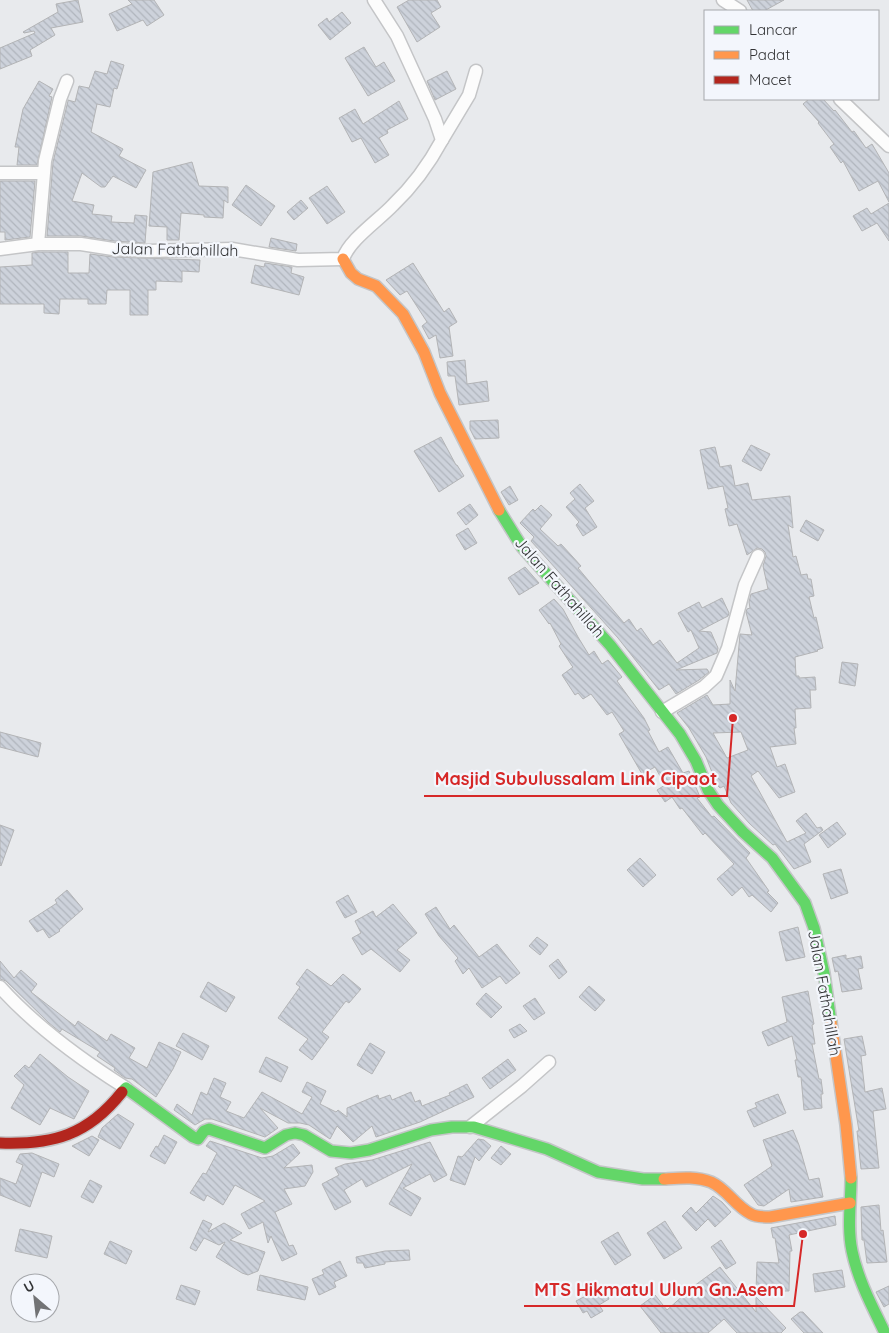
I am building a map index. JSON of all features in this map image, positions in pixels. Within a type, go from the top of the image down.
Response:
[{"type":"street","points":[[374,0],[397,36],[438,125],[442,140]]},
{"type":"street","points":[[723,0],[738,10]]},
{"type":"street","points":[[343,259],[346,250],[351,244],[409,188],[433,157],[470,95],[476,71]]},
{"type":"street","points":[[38,244],[43,174],[48,144],[67,81]]},
{"type":"street","points":[[841,100],[889,146]]},
{"type":"street","points":[[0,173],[43,174]]},
{"type":"street","name":"Jalan Fathahillah","points":[[0,249],[38,244],[81,244],[147,252],[232,249],[298,260],[343,259],[351,273],[358,279],[376,286],[403,314],[424,352],[449,412],[494,502],[522,546],[610,645],[688,747],[696,760],[708,790],[718,805],[780,867],[805,903],[820,950],[846,1125],[851,1179],[850,1228],[852,1250],[864,1291],[885,1333]]},
{"type":"street","points":[[662,712],[704,687],[716,676],[728,648],[745,585],[758,556]]},
{"type":"street","points":[[0,987],[29,1017],[95,1068],[196,1139],[209,1129],[265,1148],[270,1147],[287,1134],[298,1132],[327,1150],[352,1153],[388,1145],[424,1132],[470,1126],[547,1149],[606,1173],[643,1180],[691,1178],[710,1182],[728,1194],[740,1206],[757,1216],[770,1217],[850,1203]]},
{"type":"street","points":[[470,1126],[522,1086],[549,1062]]},
{"type":"street","points":[[0,1143],[39,1141],[71,1134],[85,1128],[97,1120],[126,1088]]},
{"type":"building","points":[[78,0],[83,22],[51,28],[55,35],[30,50],[32,56],[0,69],[0,48],[35,33],[34,31],[23,32],[58,12],[56,4]]},
{"type":"building","points":[[128,0],[154,0],[164,15],[147,26],[143,20],[117,31],[109,14],[132,4]]},
{"type":"building","points":[[409,0],[437,0],[441,7],[431,13],[440,27],[417,42],[397,7]]},
{"type":"building","points":[[747,0],[784,0],[766,10],[752,10]]},
{"type":"building","points":[[342,12],[351,23],[330,40],[318,25],[327,18],[329,22]]},
{"type":"building","points":[[364,47],[376,67],[384,62],[395,81],[368,96],[345,58]]},
{"type":"building","points":[[111,61],[124,65],[117,89],[114,88],[110,107],[97,104],[91,132],[123,149],[119,156],[146,170],[136,188],[113,176],[105,187],[101,187],[82,173],[72,201],[94,205],[92,214],[112,216],[111,222],[134,223],[135,215],[147,216],[145,243],[81,236],[47,236],[53,162],[68,100],[75,102],[79,86],[89,88],[95,71],[107,74]]},
{"type":"building","points":[[447,71],[456,89],[435,100],[427,81]]},
{"type":"building","points":[[39,81],[53,89],[49,96],[52,97],[37,165],[17,165],[19,147],[15,147],[23,109]]},
{"type":"building","points":[[808,100],[824,100],[835,110],[852,132],[854,131],[866,148],[872,144],[889,173],[889,202],[878,181],[859,191],[843,161],[841,163],[830,147],[834,144],[819,122],[803,104]]},
{"type":"building","points":[[399,101],[408,119],[387,130],[388,133],[379,138],[389,155],[375,163],[361,138],[352,142],[339,118],[355,109],[363,124]]},
{"type":"building","points":[[192,162],[199,186],[228,187],[228,203],[224,200],[223,218],[181,213],[179,240],[167,240],[167,227],[149,226],[153,172]]},
{"type":"building","points":[[0,181],[35,181],[30,237],[5,240],[5,232],[0,232]]},
{"type":"building","points":[[246,185],[275,206],[261,226],[232,205]]},
{"type":"building","points":[[327,186],[345,212],[327,224],[309,198]]},
{"type":"building","points":[[301,200],[308,208],[294,220],[287,212]]},
{"type":"building","points":[[889,203],[889,241],[877,223],[862,231],[853,216],[867,208],[871,214]]},
{"type":"building","points":[[271,238],[297,244],[296,251],[269,247]]},
{"type":"building","points":[[68,252],[68,273],[89,273],[90,254],[113,257],[200,260],[199,272],[182,271],[182,282],[156,281],[156,290],[148,290],[148,315],[130,315],[130,290],[107,290],[106,304],[88,304],[88,299],[60,299],[59,314],[44,313],[44,304],[0,304],[0,267],[32,265],[32,253]]},
{"type":"building","points":[[265,263],[292,267],[291,273],[304,277],[299,295],[251,283],[255,265],[264,267]]},
{"type":"building","points":[[413,263],[444,312],[449,308],[457,322],[449,327],[453,356],[440,358],[436,335],[429,339],[422,326],[427,322],[407,291],[400,295],[386,280]]},
{"type":"building","points":[[465,360],[467,384],[487,381],[489,401],[459,405],[455,376],[448,376],[447,362]]},
{"type":"building","points":[[498,420],[499,438],[475,439],[470,429],[470,421]]},
{"type":"building","points":[[441,437],[464,476],[439,492],[414,451]]},
{"type":"building","points":[[751,445],[770,454],[761,471],[742,461]]},
{"type":"building","points":[[715,447],[720,467],[731,465],[735,486],[748,483],[752,500],[790,496],[793,528],[788,525],[793,557],[796,556],[801,575],[807,574],[808,579],[811,579],[814,596],[809,597],[823,648],[795,657],[796,676],[799,676],[799,678],[815,677],[816,690],[810,690],[811,708],[795,709],[796,728],[794,728],[796,744],[770,747],[777,767],[785,764],[795,792],[779,798],[758,771],[751,776],[787,842],[806,833],[796,821],[806,813],[817,828],[821,827],[823,830],[804,844],[811,862],[794,869],[775,844],[773,845],[750,824],[731,803],[724,786],[720,788],[717,785],[706,757],[689,728],[677,713],[707,695],[713,705],[730,704],[730,680],[735,691],[740,634],[752,635],[746,612],[750,608],[751,594],[768,589],[763,566],[766,556],[765,552],[757,548],[747,555],[737,524],[729,526],[725,509],[728,508],[723,486],[708,489],[700,450]],"holes":[[[741,732],[748,750],[727,758],[713,733]]]},
{"type":"building","points":[[580,484],[594,501],[585,508],[597,527],[583,536],[576,525],[579,522],[566,507],[575,499],[570,493]]},
{"type":"building","points":[[510,486],[518,500],[509,505],[501,492]]},
{"type":"building","points":[[470,504],[478,515],[466,525],[457,513]]},
{"type":"building","points":[[541,505],[552,515],[540,529],[558,546],[561,544],[581,566],[578,568],[624,623],[629,619],[637,631],[641,628],[653,645],[660,640],[677,663],[699,648],[691,630],[688,632],[678,613],[699,602],[702,608],[722,598],[729,613],[728,616],[699,631],[711,632],[718,648],[717,653],[676,670],[707,669],[709,672],[676,694],[669,684],[659,690],[618,638],[531,541],[534,537],[520,523],[533,509],[535,511]]},
{"type":"building","points":[[806,520],[824,530],[818,541],[800,531]]},
{"type":"building","points":[[468,528],[477,543],[465,550],[456,535]]},
{"type":"building","points":[[525,567],[539,583],[519,595],[508,578]]},
{"type":"building","points":[[554,599],[563,609],[589,655],[594,651],[602,664],[608,660],[622,677],[617,681],[644,718],[650,730],[648,731],[659,752],[668,747],[683,773],[689,771],[700,797],[697,798],[712,817],[714,816],[750,853],[746,858],[769,891],[767,892],[778,903],[771,912],[752,895],[749,897],[742,887],[732,896],[717,879],[734,864],[705,833],[703,835],[672,797],[665,802],[657,790],[665,785],[655,767],[642,774],[619,734],[624,731],[612,712],[607,715],[591,694],[583,699],[578,693],[575,695],[562,675],[573,667],[559,646],[561,644],[550,623],[539,610]]},
{"type":"building","points":[[842,662],[858,664],[855,686],[839,683]]},
{"type":"building","points":[[0,732],[41,743],[38,757],[0,747]]},
{"type":"building","points":[[837,822],[846,834],[828,848],[819,835]]},
{"type":"building","points":[[0,825],[14,830],[1,866],[0,865]]},
{"type":"building","points":[[640,858],[656,875],[643,887],[627,870]]},
{"type":"building","points":[[841,869],[848,893],[831,899],[823,874]]},
{"type":"building","points":[[67,890],[83,909],[60,931],[49,938],[43,929],[37,932],[29,921],[57,903],[55,900]]},
{"type":"building","points":[[348,895],[357,912],[345,918],[336,902]]},
{"type":"building","points":[[393,904],[417,933],[397,950],[410,960],[400,972],[371,949],[362,955],[352,938],[361,933],[355,921],[373,911],[376,917]]},
{"type":"building","points":[[436,907],[450,929],[454,925],[479,957],[497,944],[520,973],[506,984],[500,976],[482,988],[469,968],[463,974],[455,961],[458,958],[439,936],[425,914]]},
{"type":"building","points":[[798,927],[805,957],[786,961],[779,932]]},
{"type":"building","points":[[537,937],[548,945],[540,955],[529,946]]},
{"type":"building","points":[[846,955],[846,959],[861,956],[863,968],[858,969],[862,989],[842,992],[838,971],[835,972],[832,958]]},
{"type":"building","points":[[558,959],[567,972],[559,979],[549,966]]},
{"type":"building","points":[[0,961],[14,978],[21,970],[37,984],[31,992],[75,1026],[78,1021],[107,1041],[111,1034],[135,1048],[129,1058],[147,1068],[159,1042],[181,1052],[156,1097],[132,1079],[125,1078],[114,1070],[115,1068],[97,1056],[100,1052],[62,1029],[60,1032],[49,1023],[6,981],[0,979]]},
{"type":"building","points":[[307,969],[331,986],[343,974],[361,989],[349,1003],[346,1001],[322,1032],[329,1037],[312,1060],[299,1050],[308,1039],[278,1018],[300,987],[296,984]]},
{"type":"building","points":[[208,982],[235,997],[226,1012],[200,997]]},
{"type":"building","points":[[589,986],[605,1000],[595,1011],[579,997]]},
{"type":"building","points":[[808,991],[814,1024],[812,1025],[815,1044],[812,1044],[823,1094],[821,1094],[822,1108],[804,1110],[801,1077],[798,1077],[792,1036],[768,1046],[762,1032],[787,1022],[782,997]]},
{"type":"building","points":[[486,993],[502,1007],[491,1018],[476,1004]]},
{"type":"building","points":[[535,998],[545,1013],[534,1020],[523,1006]]},
{"type":"building","points":[[520,1024],[527,1031],[514,1038],[509,1030]]},
{"type":"building","points":[[183,1033],[209,1046],[202,1060],[176,1046]]},
{"type":"building","points":[[862,1036],[866,1055],[861,1056],[865,1092],[882,1088],[886,1109],[873,1111],[879,1168],[861,1169],[857,1131],[859,1131],[844,1039]]},
{"type":"building","points":[[370,1043],[385,1052],[372,1074],[357,1065]]},
{"type":"building","points":[[40,1054],[89,1091],[74,1119],[50,1108],[40,1125],[11,1108],[24,1085],[14,1076],[25,1065],[29,1068]]},
{"type":"building","points":[[266,1057],[288,1067],[281,1082],[259,1072]]},
{"type":"building","points":[[508,1059],[516,1070],[490,1089],[482,1078]]},
{"type":"building","points":[[214,1078],[226,1083],[220,1097],[231,1102],[226,1111],[244,1118],[262,1092],[302,1114],[312,1097],[302,1092],[307,1082],[326,1091],[320,1104],[336,1112],[338,1110],[347,1117],[347,1108],[378,1095],[379,1099],[390,1095],[392,1100],[411,1092],[415,1102],[420,1100],[422,1106],[450,1095],[449,1093],[467,1084],[474,1097],[420,1122],[376,1137],[372,1126],[353,1142],[337,1126],[330,1139],[309,1125],[288,1123],[260,1108],[278,1128],[265,1137],[212,1119],[205,1119],[195,1125],[174,1110],[177,1104],[192,1115],[201,1092],[207,1095]]},
{"type":"building","points":[[778,1094],[786,1113],[754,1127],[747,1111],[757,1107],[755,1103]]},
{"type":"building","points":[[118,1114],[134,1124],[120,1149],[98,1137],[102,1128]]},
{"type":"building","points":[[793,1130],[809,1180],[819,1178],[823,1197],[791,1202],[789,1189],[764,1206],[758,1205],[744,1185],[772,1166],[763,1140]]},
{"type":"building","points":[[164,1135],[177,1142],[165,1164],[150,1156],[156,1146],[158,1147]]},
{"type":"building","points":[[92,1136],[99,1140],[89,1156],[72,1146]]},
{"type":"building","points":[[478,1139],[484,1140],[491,1146],[479,1161],[475,1157],[465,1185],[450,1180],[458,1156],[462,1157]]},
{"type":"building","points":[[210,1141],[262,1158],[273,1156],[293,1144],[300,1153],[284,1168],[312,1165],[313,1172],[305,1186],[284,1189],[292,1204],[275,1212],[289,1246],[293,1245],[297,1254],[282,1261],[271,1236],[268,1243],[263,1222],[249,1229],[241,1214],[265,1201],[235,1185],[223,1205],[207,1195],[204,1201],[190,1193],[203,1173],[206,1174],[217,1153],[206,1146]]},
{"type":"building","points":[[430,1142],[447,1175],[434,1182],[430,1174],[403,1188],[421,1198],[411,1216],[389,1204],[412,1164],[366,1187],[362,1179],[344,1190],[351,1202],[335,1210],[322,1184],[339,1175],[335,1168],[345,1164],[372,1160]]},
{"type":"building","points":[[501,1146],[511,1154],[501,1165],[491,1158]]},
{"type":"building","points":[[32,1153],[59,1164],[54,1177],[42,1172],[30,1207],[0,1195],[0,1178],[16,1184],[23,1165],[16,1162],[20,1154]]},
{"type":"building","points":[[90,1180],[102,1186],[93,1203],[81,1197]]},
{"type":"building","points":[[713,1196],[731,1212],[715,1227],[708,1219],[696,1231],[682,1216],[691,1207],[696,1213]]},
{"type":"building","points":[[879,1205],[881,1231],[883,1230],[887,1262],[867,1263],[864,1240],[862,1240],[861,1207]]},
{"type":"building","points":[[835,1216],[836,1225],[789,1235],[792,1251],[790,1251],[789,1291],[756,1291],[757,1262],[779,1263],[775,1238],[773,1238],[771,1228]]},
{"type":"building","points":[[203,1220],[212,1224],[208,1232],[224,1223],[242,1233],[230,1240],[265,1252],[258,1271],[248,1275],[242,1273],[216,1257],[225,1242],[219,1245],[204,1238],[196,1251],[190,1248]]},
{"type":"building","points":[[665,1221],[682,1248],[664,1259],[647,1233]]},
{"type":"building","points":[[20,1229],[52,1236],[47,1258],[15,1251]]},
{"type":"building","points":[[618,1232],[631,1255],[615,1265],[601,1242]]},
{"type":"building","points":[[721,1240],[736,1263],[726,1269],[711,1247]]},
{"type":"building","points":[[110,1241],[132,1251],[126,1264],[104,1254]]},
{"type":"building","points":[[409,1250],[410,1260],[385,1262],[385,1264],[365,1268],[363,1263],[357,1263],[356,1257],[385,1251]]},
{"type":"building","points":[[340,1261],[347,1276],[334,1282],[336,1287],[319,1295],[312,1279],[324,1274],[322,1270]]},
{"type":"building","points":[[720,1267],[756,1312],[756,1297],[786,1328],[781,1333],[737,1333],[724,1319],[708,1333],[661,1333],[640,1306],[655,1295],[667,1310],[694,1286]]},
{"type":"building","points":[[842,1270],[845,1287],[815,1292],[813,1274]]},
{"type":"building","points":[[260,1275],[308,1287],[305,1300],[257,1290]]},
{"type":"building","points":[[181,1285],[200,1291],[195,1305],[176,1299]]},
{"type":"building","points":[[889,1286],[889,1304],[884,1307],[876,1292]]},
{"type":"building","points":[[603,1287],[609,1299],[599,1305],[603,1311],[591,1318],[587,1311],[583,1313],[576,1301]]},
{"type":"building","points":[[800,1312],[803,1312],[823,1333],[804,1333],[791,1319]]},
{"type":"traffic: fast","points":[[499,510],[522,547],[610,645],[680,734],[696,761],[708,790],[718,805],[743,832],[772,858],[805,903],[814,928],[824,973],[831,1022]]},
{"type":"traffic: fast","points":[[122,1092],[126,1088],[198,1139],[204,1131],[209,1129],[265,1148],[286,1135],[295,1133],[304,1135],[331,1151],[351,1153],[369,1150],[431,1130],[452,1127],[474,1127],[547,1149],[598,1172],[643,1179],[664,1179]]},
{"type":"traffic: fast","points":[[851,1178],[849,1224],[852,1251],[870,1303],[885,1333]]},
{"type":"traffic: slow","points":[[343,259],[351,273],[358,279],[376,286],[403,314],[424,352],[440,393],[499,510]]},
{"type":"traffic: slow","points":[[831,1022],[846,1125],[851,1178]]},
{"type":"traffic: slow","points":[[664,1179],[693,1178],[711,1182],[722,1189],[745,1211],[760,1217],[770,1217],[850,1203]]},
{"type":"traffic: jam","points":[[0,1143],[37,1142],[68,1134],[82,1128],[96,1118],[122,1092]]},
{"type":"place","name":"Masjid Subulussalam Link Cipaot","points":[[733,718]]},
{"type":"place","name":"MTS Hikmatul Ulum Gn.Asem","points":[[803,1234]]}]
